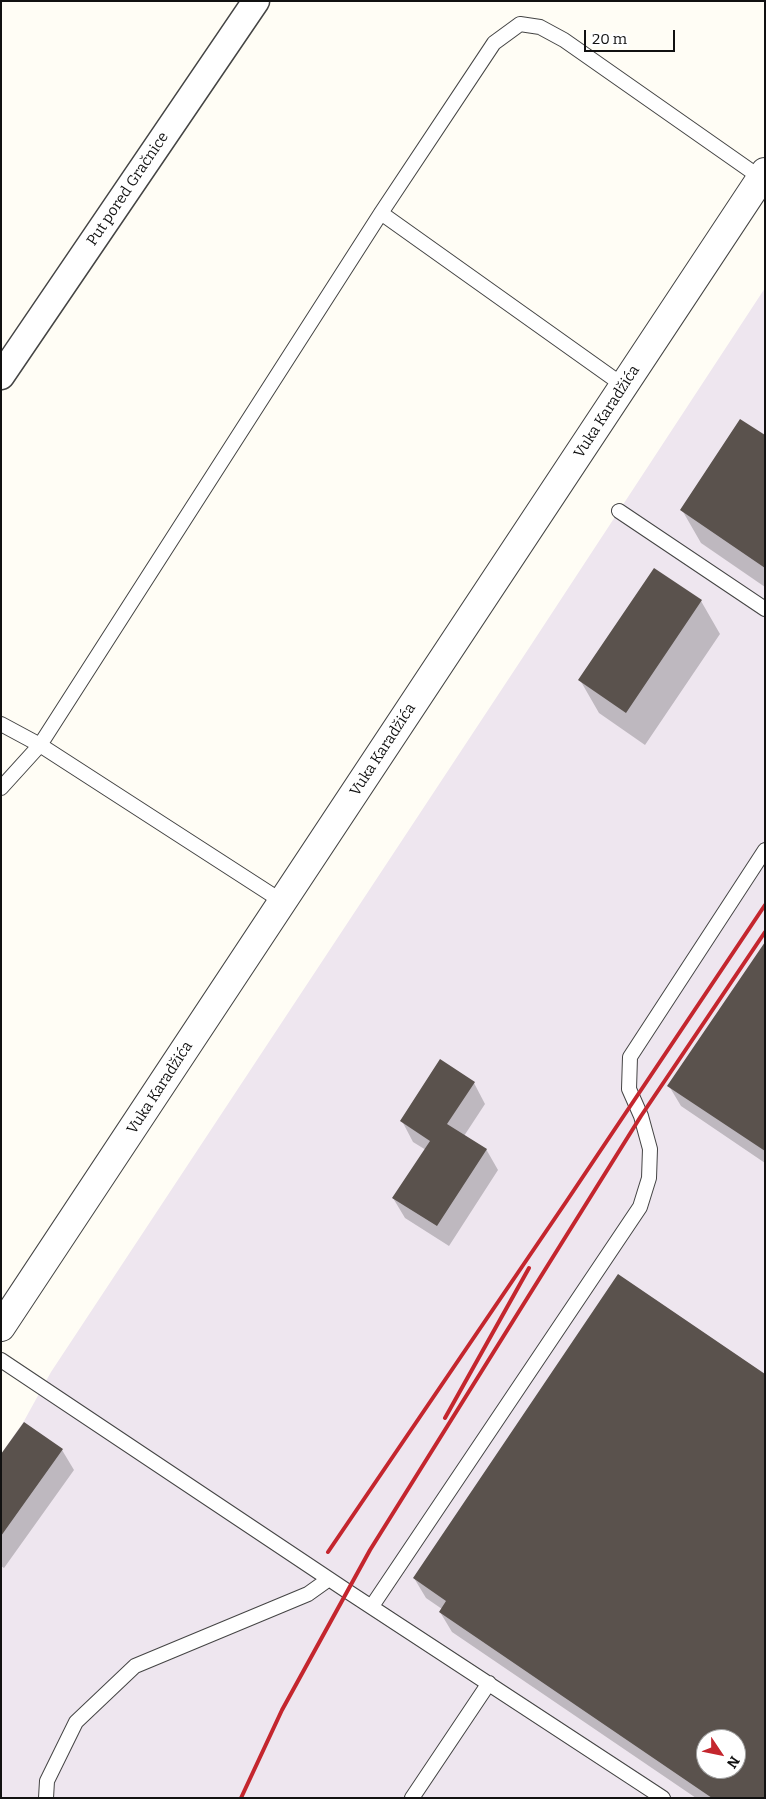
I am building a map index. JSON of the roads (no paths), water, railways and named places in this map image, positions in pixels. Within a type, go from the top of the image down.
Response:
[{"type":"street","name":"Put pored Gračnice","points":[[1,376],[256,1]]},
{"type":"street","name":"Vuka Karadžića","points":[[4,1319],[283,902],[763,175]]},
{"type":"lane","points":[[1,788],[40,744],[381,213],[494,43],[520,24],[540,27],[564,40],[763,175]]},
{"type":"lane","points":[[381,213],[624,386]]},
{"type":"lane","points":[[619,511],[765,609]]},
{"type":"lane","points":[[1,724],[40,744],[283,902]]},
{"type":"lane","points":[[372,1606],[640,1207],[649,1178],[650,1149],[641,1116],[629,1089],[630,1057],[765,850]]},
{"type":"lane","points":[[1,1360],[662,1798]]},
{"type":"lane","points":[[46,1798],[47,1781],[76,1722],[136,1666],[308,1594],[329,1578]]},
{"type":"lane","points":[[412,1798],[489,1683]]},
{"type":"railway","points":[[328,1552],[765,905]]},
{"type":"railway","points":[[241,1798],[282,1710],[370,1550],[641,1116],[765,932]]},
{"type":"railway","points":[[445,1418],[529,1268]]}]
